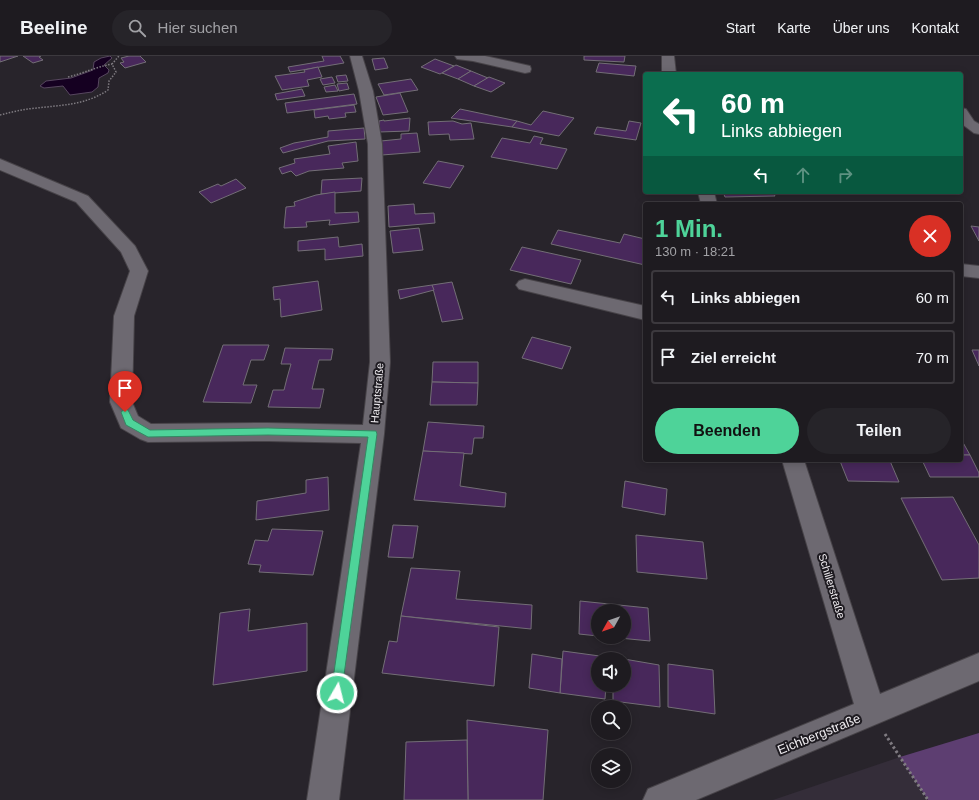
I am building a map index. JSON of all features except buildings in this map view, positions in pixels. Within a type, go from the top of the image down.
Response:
[{"type":"street","name":"Hauptstraße","points":[[323,800],[373,434],[380,362],[375,144],[366,91],[356,56]]},
{"type":"street","points":[[461,56],[473,57],[526,69]]},
{"type":"street","points":[[668,56],[669,72]]},
{"type":"street","points":[[963,115],[969,124],[979,130]]},
{"type":"street","points":[[0,164],[82,199],[130,250],[139,271],[124,316],[121,402],[129,422],[148,433],[268,432],[373,434]]},
{"type":"street","points":[[963,270],[979,272]]},
{"type":"street","points":[[525,285],[643,313]]},
{"type":"street","name":"Schillerstraße","points":[[794,462],[871,712]]},
{"type":"street","name":"Eichbergstraße","points":[[659,800],[979,667]]},
{"type":"path","points":[[68,77],[89,70],[94,66],[112,64],[119,56]]},
{"type":"path","points":[[0,115],[34,108],[72,105],[102,95],[108,90],[109,81],[116,72],[112,64]]},
{"type":"path","points":[[871,712],[928,800]]},
{"type":"shaded area","points":[[110,56],[112,58],[104,65],[109,70],[108,73],[99,78],[98,87],[92,92],[70,95],[63,86],[44,88],[40,86],[46,81],[71,78],[93,70],[94,62],[101,58]]},
{"type":"shaded area","points":[[979,733],[979,800],[928,800],[900,757]]},
{"type":"shaded area","points":[[900,757],[928,800],[773,800]]},
{"type":"route","points":[[125,412],[129,422],[148,433],[268,432],[373,434],[337,693]]}]
